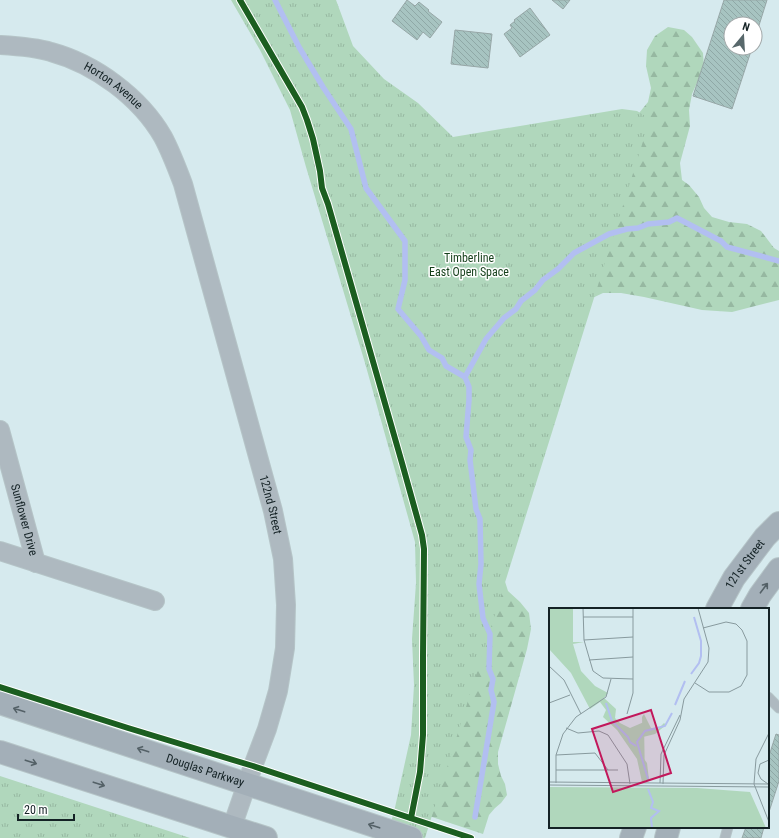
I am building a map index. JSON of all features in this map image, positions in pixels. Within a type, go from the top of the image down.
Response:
[{"type":"main road","name":"121st Street","points":[[718,608],[734,578],[765,537],[779,523]]},
{"type":"main road","points":[[753,608],[779,569]]},
{"type":"main road","name":"Douglas Parkway","points":[[0,703],[410,838]]},
{"type":"main road","points":[[0,752],[266,838]]},
{"type":"main road","points":[[631,838],[634,828]]},
{"type":"main road","points":[[666,838],[669,828]]},
{"type":"street","name":"Horton Avenue","points":[[0,45],[21,46],[51,52],[78,61],[103,75],[125,92],[145,112],[162,136],[175,162],[183,184]]},
{"type":"street","name":"122nd Street","points":[[183,184],[273,511],[283,559],[286,605],[285,648],[278,691],[267,729],[232,827]]},
{"type":"street","name":"Sunflower Drive","points":[[0,430],[36,562]]},
{"type":"street","points":[[0,551],[155,601]]},
{"type":"lane","points":[[769,700],[779,708]]},
{"type":"lane","points":[[725,838],[728,828]]},
{"type":"green space","name":"Timberline East Open Space","points":[[231,0],[336,0],[353,46],[384,79],[418,103],[453,137],[622,109],[637,111],[650,119],[425,838],[411,838],[388,831],[394,812],[411,735],[414,685],[412,639],[416,583],[415,542],[365,363],[290,110],[260,50]]},
{"type":"green space","points":[[668,27],[684,30],[692,37],[703,53],[704,67],[692,94],[689,110],[690,126],[680,163],[682,180],[689,185],[699,197],[704,208],[712,217],[729,222],[747,224],[761,231],[774,248],[779,251],[779,300],[732,312],[702,310],[621,293],[603,293],[584,302],[501,569],[508,591],[529,613],[531,629],[527,649],[498,752],[498,764],[507,795],[489,815],[483,834],[420,813],[635,118],[648,102],[651,88],[646,66],[647,50],[655,36]]},
{"type":"green space","points":[[0,776],[190,838],[0,838]]},
{"type":"building","points":[[407,0],[415,6],[419,2],[442,22],[430,38],[423,32],[417,40],[392,21]]},
{"type":"building","points":[[552,0],[570,0],[563,9]]},
{"type":"building","points":[[724,0],[767,0],[762,16],[723,16],[723,56],[749,56],[732,109],[693,96]]},
{"type":"building","points":[[530,8],[550,35],[520,57],[504,34],[512,28],[510,25],[515,21],[514,20]]},
{"type":"building","points":[[455,30],[492,34],[488,68],[451,64]]},
{"type":"building","points":[[776,734],[779,735],[779,781],[769,812],[769,756]]},
{"type":"building","points":[[746,828],[764,828],[761,838],[742,838]]},
{"type":"waterway","points":[[275,0],[299,47],[351,129],[366,188],[405,241],[405,280],[398,309],[421,336],[429,350],[442,358],[446,366],[465,377],[469,387],[466,437],[471,450],[470,460],[476,509],[480,519],[481,564],[479,584],[483,618],[490,634],[489,669],[493,679],[491,690],[494,702],[475,817]]},
{"type":"waterway","points":[[465,377],[486,339],[504,318],[516,309],[521,301],[535,290],[543,280],[558,269],[574,253],[609,234],[627,229],[638,228],[648,224],[669,222],[677,218],[721,241],[727,247],[779,261]]},
{"type":"cycle path","points":[[240,0],[302,107],[307,120],[313,139],[322,188],[328,204],[422,535],[424,549],[423,735],[420,772],[411,818]]},
{"type":"cycle path","points":[[0,687],[253,766],[471,838]]}]
